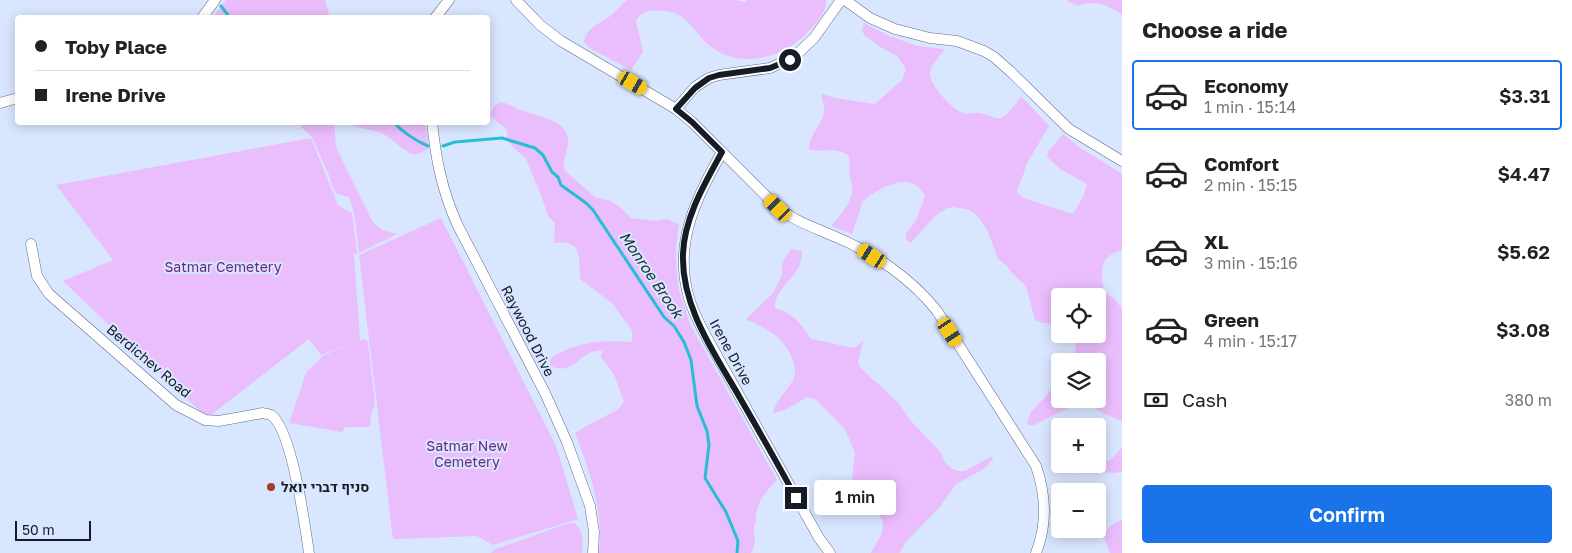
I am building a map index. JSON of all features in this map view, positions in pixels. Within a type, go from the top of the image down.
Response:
[{"type":"street","points":[[204,15],[215,0]]},
{"type":"street","points":[[437,15],[449,0]]},
{"type":"street","points":[[516,0],[540,25],[561,41],[676,109],[692,122],[785,214],[861,248],[900,274],[924,296],[936,310],[1036,466],[1042,485],[1044,509],[1043,530],[1036,553]]},
{"type":"street","points":[[676,109],[695,88],[709,78],[770,68],[790,60],[814,38],[843,0],[870,18],[895,29],[930,38],[957,41],[984,51],[1010,71],[1069,129],[1122,161]]},
{"type":"street","points":[[0,103],[15,99]]},
{"type":"street","name":"Raywood Drive","points":[[432,125],[440,179],[448,204],[545,393],[576,464],[590,506],[594,532],[593,553]]},
{"type":"street","name":"Irene Drive","points":[[722,152],[703,188],[689,221],[683,253],[684,276],[689,298],[696,317],[712,347],[819,538],[830,553]]},
{"type":"street","name":"Berdichev Road","points":[[31,244],[37,276],[50,294],[176,405],[205,420],[219,422],[263,413],[270,414],[284,433],[295,476],[309,553]]},
{"type":"green space","points":[[226,0],[325,0],[329,15],[215,15]]},
{"type":"green space","points":[[627,0],[735,0],[745,2],[747,0],[826,0],[826,5],[816,23],[795,43],[772,55],[746,59],[721,53],[702,39],[680,16],[672,12],[648,11],[640,15],[636,21],[643,52],[631,70],[591,49],[584,42],[590,30],[609,17]]},
{"type":"green space","points":[[1066,0],[1122,0],[1122,15],[1100,4],[1087,3],[1078,6]]},
{"type":"green space","points":[[864,23],[887,35],[917,46],[945,49],[932,66],[930,77],[942,96],[958,111],[965,114],[981,113],[1000,118],[1009,112],[1021,96],[1049,126],[1026,165],[1017,190],[1017,193],[1023,198],[1073,214],[1083,197],[1087,184],[1060,169],[1047,157],[1048,152],[1063,134],[1079,147],[1122,174],[1122,250],[1111,255],[1103,264],[1102,273],[1105,288],[1051,288],[1051,324],[1035,320],[1026,286],[998,259],[988,232],[974,213],[966,209],[947,208],[935,216],[911,243],[906,240],[906,234],[916,220],[925,196],[912,183],[904,182],[887,186],[863,201],[852,234],[831,226],[848,203],[852,193],[852,186],[849,171],[850,160],[847,154],[834,150],[809,149],[811,139],[824,113],[822,94],[835,98],[875,104],[902,80],[906,69],[897,56],[865,36],[862,31]]},
{"type":"green space","points":[[500,102],[554,121],[560,125],[568,137],[564,163],[565,171],[595,197],[611,201],[631,218],[656,221],[667,219],[679,224],[676,267],[679,290],[690,324],[777,480],[765,493],[758,506],[754,528],[755,539],[751,553],[599,553],[598,507],[591,477],[575,433],[619,409],[624,401],[614,375],[601,357],[602,351],[589,353],[571,366],[564,368],[549,365],[551,358],[569,348],[610,341],[631,342],[633,336],[631,329],[613,304],[580,279],[579,258],[576,248],[567,243],[554,243],[555,223],[548,216],[526,159],[508,142],[507,130],[490,115],[494,106]]},
{"type":"green space","points":[[300,125],[334,125],[336,147],[372,221],[382,230],[397,234],[359,253],[354,212],[349,197],[337,194],[312,137]]},
{"type":"green space","points":[[353,125],[425,125],[429,149],[415,155],[381,133]]},
{"type":"green space","name":"Satmar Cemetery","points":[[311,138],[338,205],[352,213],[357,253],[354,255],[360,340],[366,339],[368,343],[375,404],[370,417],[371,425],[368,427],[345,427],[342,432],[289,423],[306,373],[324,355],[357,342],[321,355],[309,339],[207,418],[63,281],[113,260],[56,185]]},
{"type":"green space","name":"Satmar New Cemetery","points":[[441,218],[556,446],[578,519],[493,545],[477,536],[393,539],[359,255]]},
{"type":"green space","points":[[791,249],[802,251],[801,261],[777,297],[775,308],[788,313],[796,319],[811,339],[854,348],[863,341],[858,363],[860,367],[899,404],[910,420],[941,453],[945,462],[951,468],[957,471],[965,471],[992,456],[993,459],[984,469],[956,484],[939,508],[904,544],[899,553],[871,553],[882,533],[883,522],[871,502],[852,480],[855,452],[844,428],[815,399],[807,397],[785,410],[773,413],[779,400],[793,380],[795,374],[794,362],[788,350],[776,336],[746,319],[773,293],[782,275],[782,263]]},
{"type":"green space","points":[[1106,292],[1122,308],[1122,421],[1095,408],[1106,408],[1106,353],[1075,353],[1076,343],[1106,343]]},
{"type":"green space","points":[[1051,389],[1051,408],[1067,408],[1034,425],[1029,425],[1027,422],[1031,412]]},
{"type":"green space","points":[[1122,447],[1122,472],[1106,472],[1106,461],[1111,460]]},
{"type":"green space","points":[[1122,519],[1122,553],[1110,553],[1104,538],[1106,538],[1106,531]]},
{"type":"green space","points":[[574,523],[580,529],[583,541],[582,553],[491,553],[493,550],[566,524]]},
{"type":"waterway","name":"Monroe Brook","points":[[221,6],[228,15]]},
{"type":"waterway","name":"Monroe Brook","points":[[396,125],[409,136],[428,146]]},
{"type":"waterway","name":"Monroe Brook","points":[[443,146],[455,142],[502,138],[535,148],[543,155],[552,172],[558,177],[561,185],[593,210],[664,317],[674,326],[684,342],[691,360],[697,406],[707,431],[709,445],[705,478],[726,512],[738,541],[737,553]]},
{"type":"place","name":"סניף דברי יואל","points":[[271,487]]},
{"type":"route","points":[[790,60],[762,70],[709,78],[686,96],[676,109],[722,152],[695,204],[689,221],[683,253],[684,276],[689,298],[696,317],[712,347],[796,498]]}]
